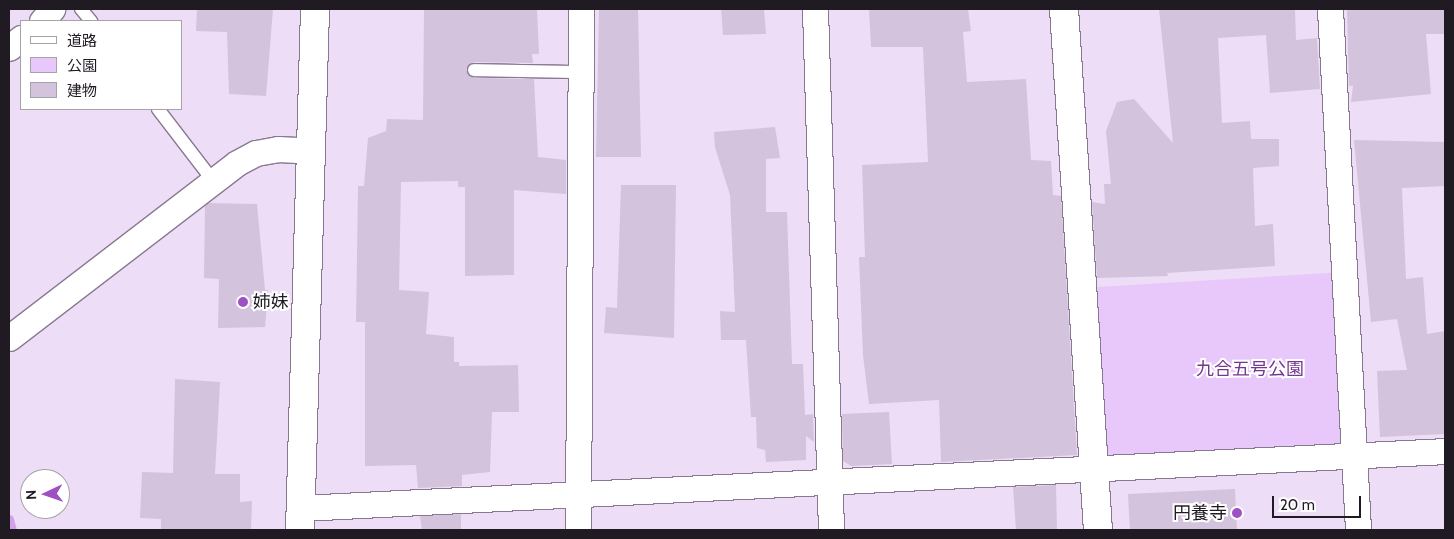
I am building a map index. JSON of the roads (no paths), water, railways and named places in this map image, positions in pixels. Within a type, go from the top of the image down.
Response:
[{"type":"street","points":[[43,20],[52,9]]},
{"type":"street","points":[[315,9],[300,519],[578,494],[1445,451]]},
{"type":"street","points":[[578,530],[581,9]]},
{"type":"street","points":[[815,9],[831,530]]},
{"type":"street","points":[[1064,9],[1098,530]]},
{"type":"street","points":[[1330,9],[1358,530]]},
{"type":"street","points":[[9,48],[20,39]]},
{"type":"street","points":[[9,338],[214,182],[256,153],[278,149],[311,151]]},
{"type":"lane","points":[[81,9],[90,20]]},
{"type":"lane","points":[[474,70],[581,72]]},
{"type":"lane","points":[[159,110],[214,182]]},
{"type":"waterway","points":[[9,519],[12,530]]},
{"type":"place","name":"姉妹","points":[[243,302]]},
{"type":"place","name":"円養寺","points":[[1237,513]]},
{"type":"park label","name":"九合五号公園","points":[[1250,369]]}]
